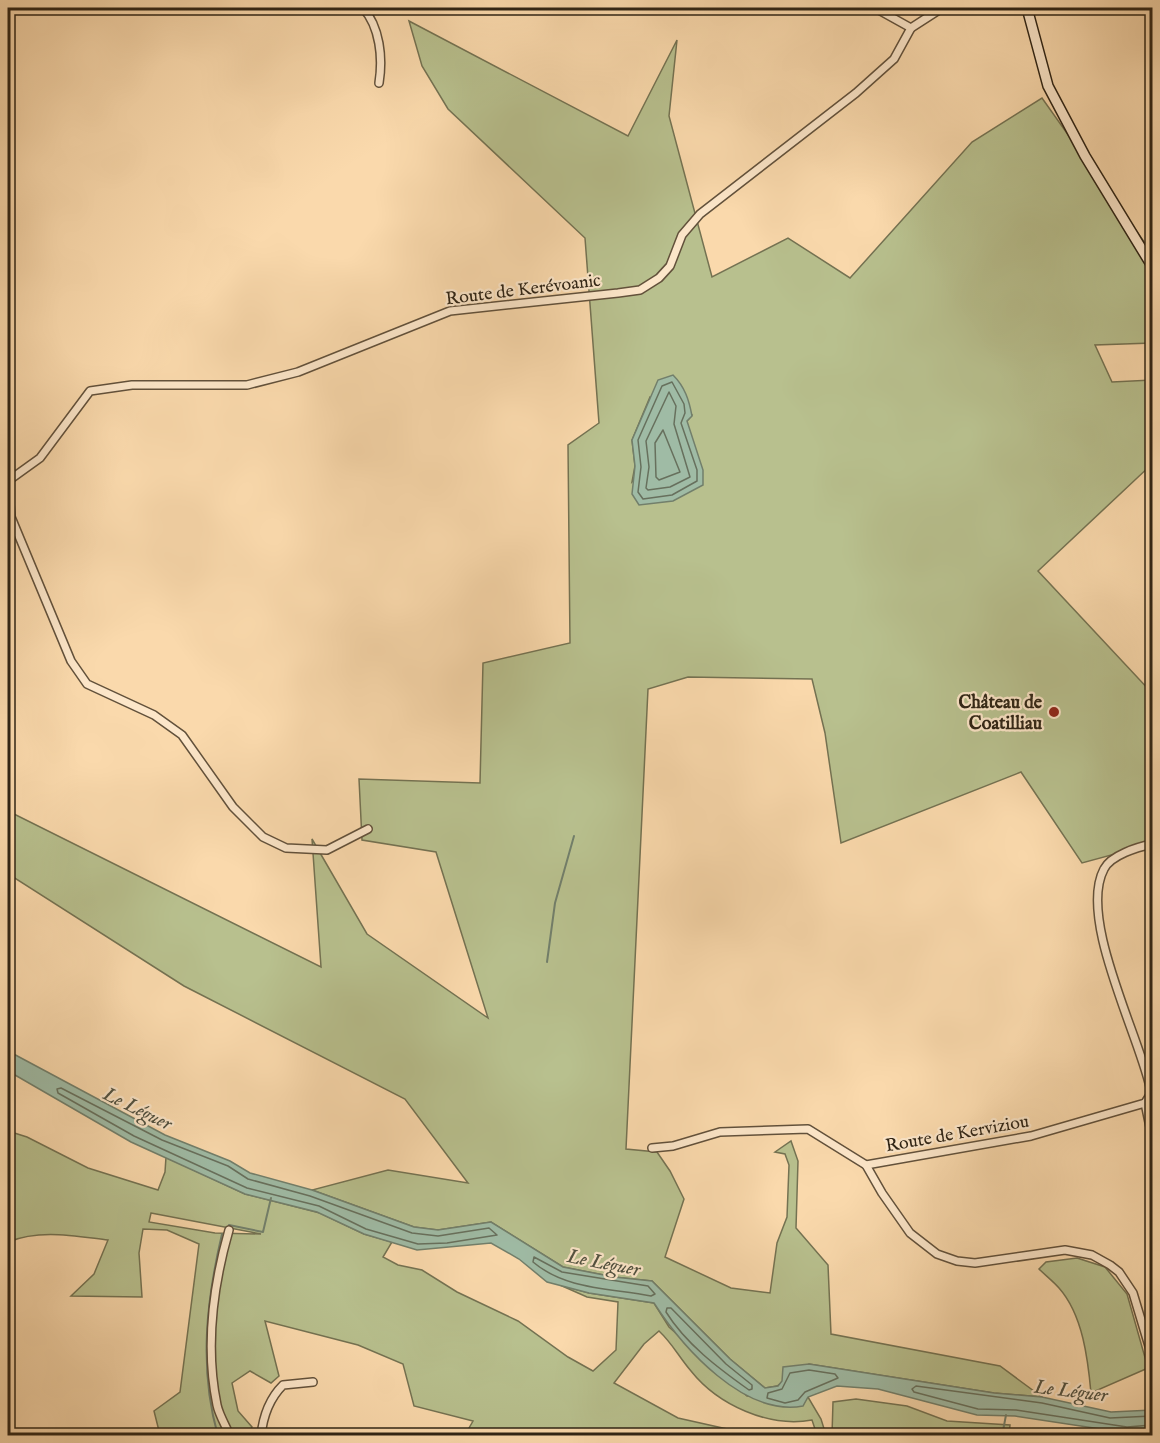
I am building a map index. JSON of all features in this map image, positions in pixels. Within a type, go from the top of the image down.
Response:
[{"type":"main road","points":[[1027,8],[1048,86],[1085,156],[1152,266]]},
{"type":"street","points":[[363,8],[376,30],[381,73],[379,83]]},
{"type":"street","points":[[875,8],[910,28],[942,8]]},
{"type":"street","name":"Route de Kerévoanic","points":[[8,481],[40,458],[90,392],[132,385],[247,385],[298,372],[450,312],[618,293],[640,290],[651,285],[670,267],[682,235],[700,214],[864,86],[894,59],[910,28]]},
{"type":"street","points":[[8,481],[11,517],[71,661],[87,684],[154,715],[182,735],[233,807],[263,837],[286,848],[327,850],[368,829]]},
{"type":"street","points":[[1152,844],[1112,860],[1105,867],[1098,888],[1099,915],[1105,950],[1145,1069],[1151,1095],[1145,1103],[1152,1137]]},
{"type":"street","name":"Route de Kerviziou","points":[[1145,1103],[1031,1136],[866,1165],[910,1233],[937,1254],[957,1261],[975,1263],[1065,1250],[1092,1255],[1110,1265],[1119,1272],[1133,1293],[1152,1356]]},
{"type":"street","points":[[652,1148],[673,1146],[720,1132],[808,1129],[866,1165]]},
{"type":"street","points":[[229,1230],[214,1296],[212,1346],[217,1407],[230,1436]]},
{"type":"street","points":[[261,1436],[262,1424],[273,1395],[284,1384],[313,1382]]},
{"type":"green space","points":[[409,21],[628,136],[677,40],[669,116],[712,277],[788,238],[850,278],[972,142],[1042,98],[1152,253],[1152,343],[1095,345],[1112,382],[1152,380],[1152,464],[1038,571],[1152,693],[1152,844],[1082,863],[1021,772],[841,843],[825,733],[812,679],[688,677],[648,689],[626,1149],[657,1152],[670,1171],[684,1199],[665,1257],[731,1288],[770,1293],[777,1243],[787,1217],[789,1165],[785,1154],[775,1152],[791,1141],[798,1161],[796,1228],[828,1265],[831,1334],[1000,1366],[1042,1397],[994,1393],[809,1364],[777,1386],[765,1388],[730,1359],[652,1281],[614,1277],[563,1267],[491,1222],[438,1230],[414,1227],[312,1190],[388,1170],[468,1183],[405,1099],[184,986],[13,877],[8,870],[8,811],[321,967],[312,839],[367,934],[488,1018],[436,852],[362,840],[359,779],[480,783],[483,663],[570,643],[568,445],[599,423],[585,238],[448,109],[422,66]],"holes":[[[650,397],[692,415],[687,421],[688,431],[632,482],[635,466],[632,440]]]},
{"type":"green space","points":[[8,1131],[27,1137],[88,1168],[158,1190],[165,1172],[166,1157],[245,1194],[320,1213],[364,1234],[392,1242],[383,1257],[398,1265],[422,1270],[457,1292],[518,1321],[568,1357],[593,1371],[616,1350],[618,1302],[587,1297],[560,1285],[589,1293],[654,1303],[669,1327],[747,1396],[808,1397],[821,1419],[826,1435],[817,1435],[812,1420],[796,1422],[762,1417],[730,1404],[702,1383],[659,1331],[644,1344],[614,1383],[678,1418],[754,1435],[465,1435],[473,1421],[414,1406],[403,1364],[358,1345],[265,1321],[279,1376],[271,1383],[250,1371],[232,1383],[238,1411],[252,1427],[249,1435],[160,1435],[154,1411],[180,1392],[199,1244],[167,1230],[143,1229],[139,1253],[142,1297],[71,1296],[94,1274],[108,1240],[70,1235],[45,1235],[8,1242]],"holes":[[[151,1213],[261,1234],[215,1233],[149,1222]]]},
{"type":"green space","points":[[1077,1258],[1105,1267],[1127,1294],[1148,1368],[1091,1393],[1086,1352],[1074,1311],[1059,1288],[1039,1269],[1046,1262]]},
{"type":"green space","points":[[856,1399],[907,1406],[947,1421],[1010,1425],[1009,1435],[832,1435],[833,1402]]},
{"type":"water","points":[[673,375],[683,389],[692,416],[687,421],[703,470],[703,485],[673,501],[639,505],[632,494],[635,466],[632,440],[658,380]]},
{"type":"water","points":[[8,1051],[165,1135],[230,1161],[250,1173],[312,1190],[414,1227],[438,1230],[491,1222],[563,1267],[614,1277],[652,1281],[730,1359],[765,1388],[778,1386],[782,1381],[783,1367],[809,1364],[994,1393],[1042,1397],[1111,1412],[1152,1410],[1152,1431],[1127,1433],[1015,1416],[977,1415],[878,1389],[837,1386],[808,1397],[803,1406],[781,1407],[759,1401],[717,1376],[681,1340],[654,1303],[589,1293],[547,1282],[519,1259],[491,1243],[417,1250],[364,1234],[317,1212],[245,1194],[131,1142],[8,1071]]},
{"type":"waterway","points":[[547,962],[555,903],[574,836]]},
{"type":"waterway","points":[[229,1225],[263,1232],[271,1198]]},
{"type":"waterway","points":[[218,1436],[208,1386],[207,1335],[212,1285],[222,1234]]},
{"type":"waterway","points":[[1002,1436],[1006,1415]]},
{"type":"place","name":"Château de Coatilliau","points":[[1054,712]]},
{"type":"water label","name":"Le Léguer","points":[[138,1108]]},
{"type":"water label","name":"Le Léguer","points":[[604,1262]]},
{"type":"water label","name":"Le Léguer","points":[[1071,1390]]}]
